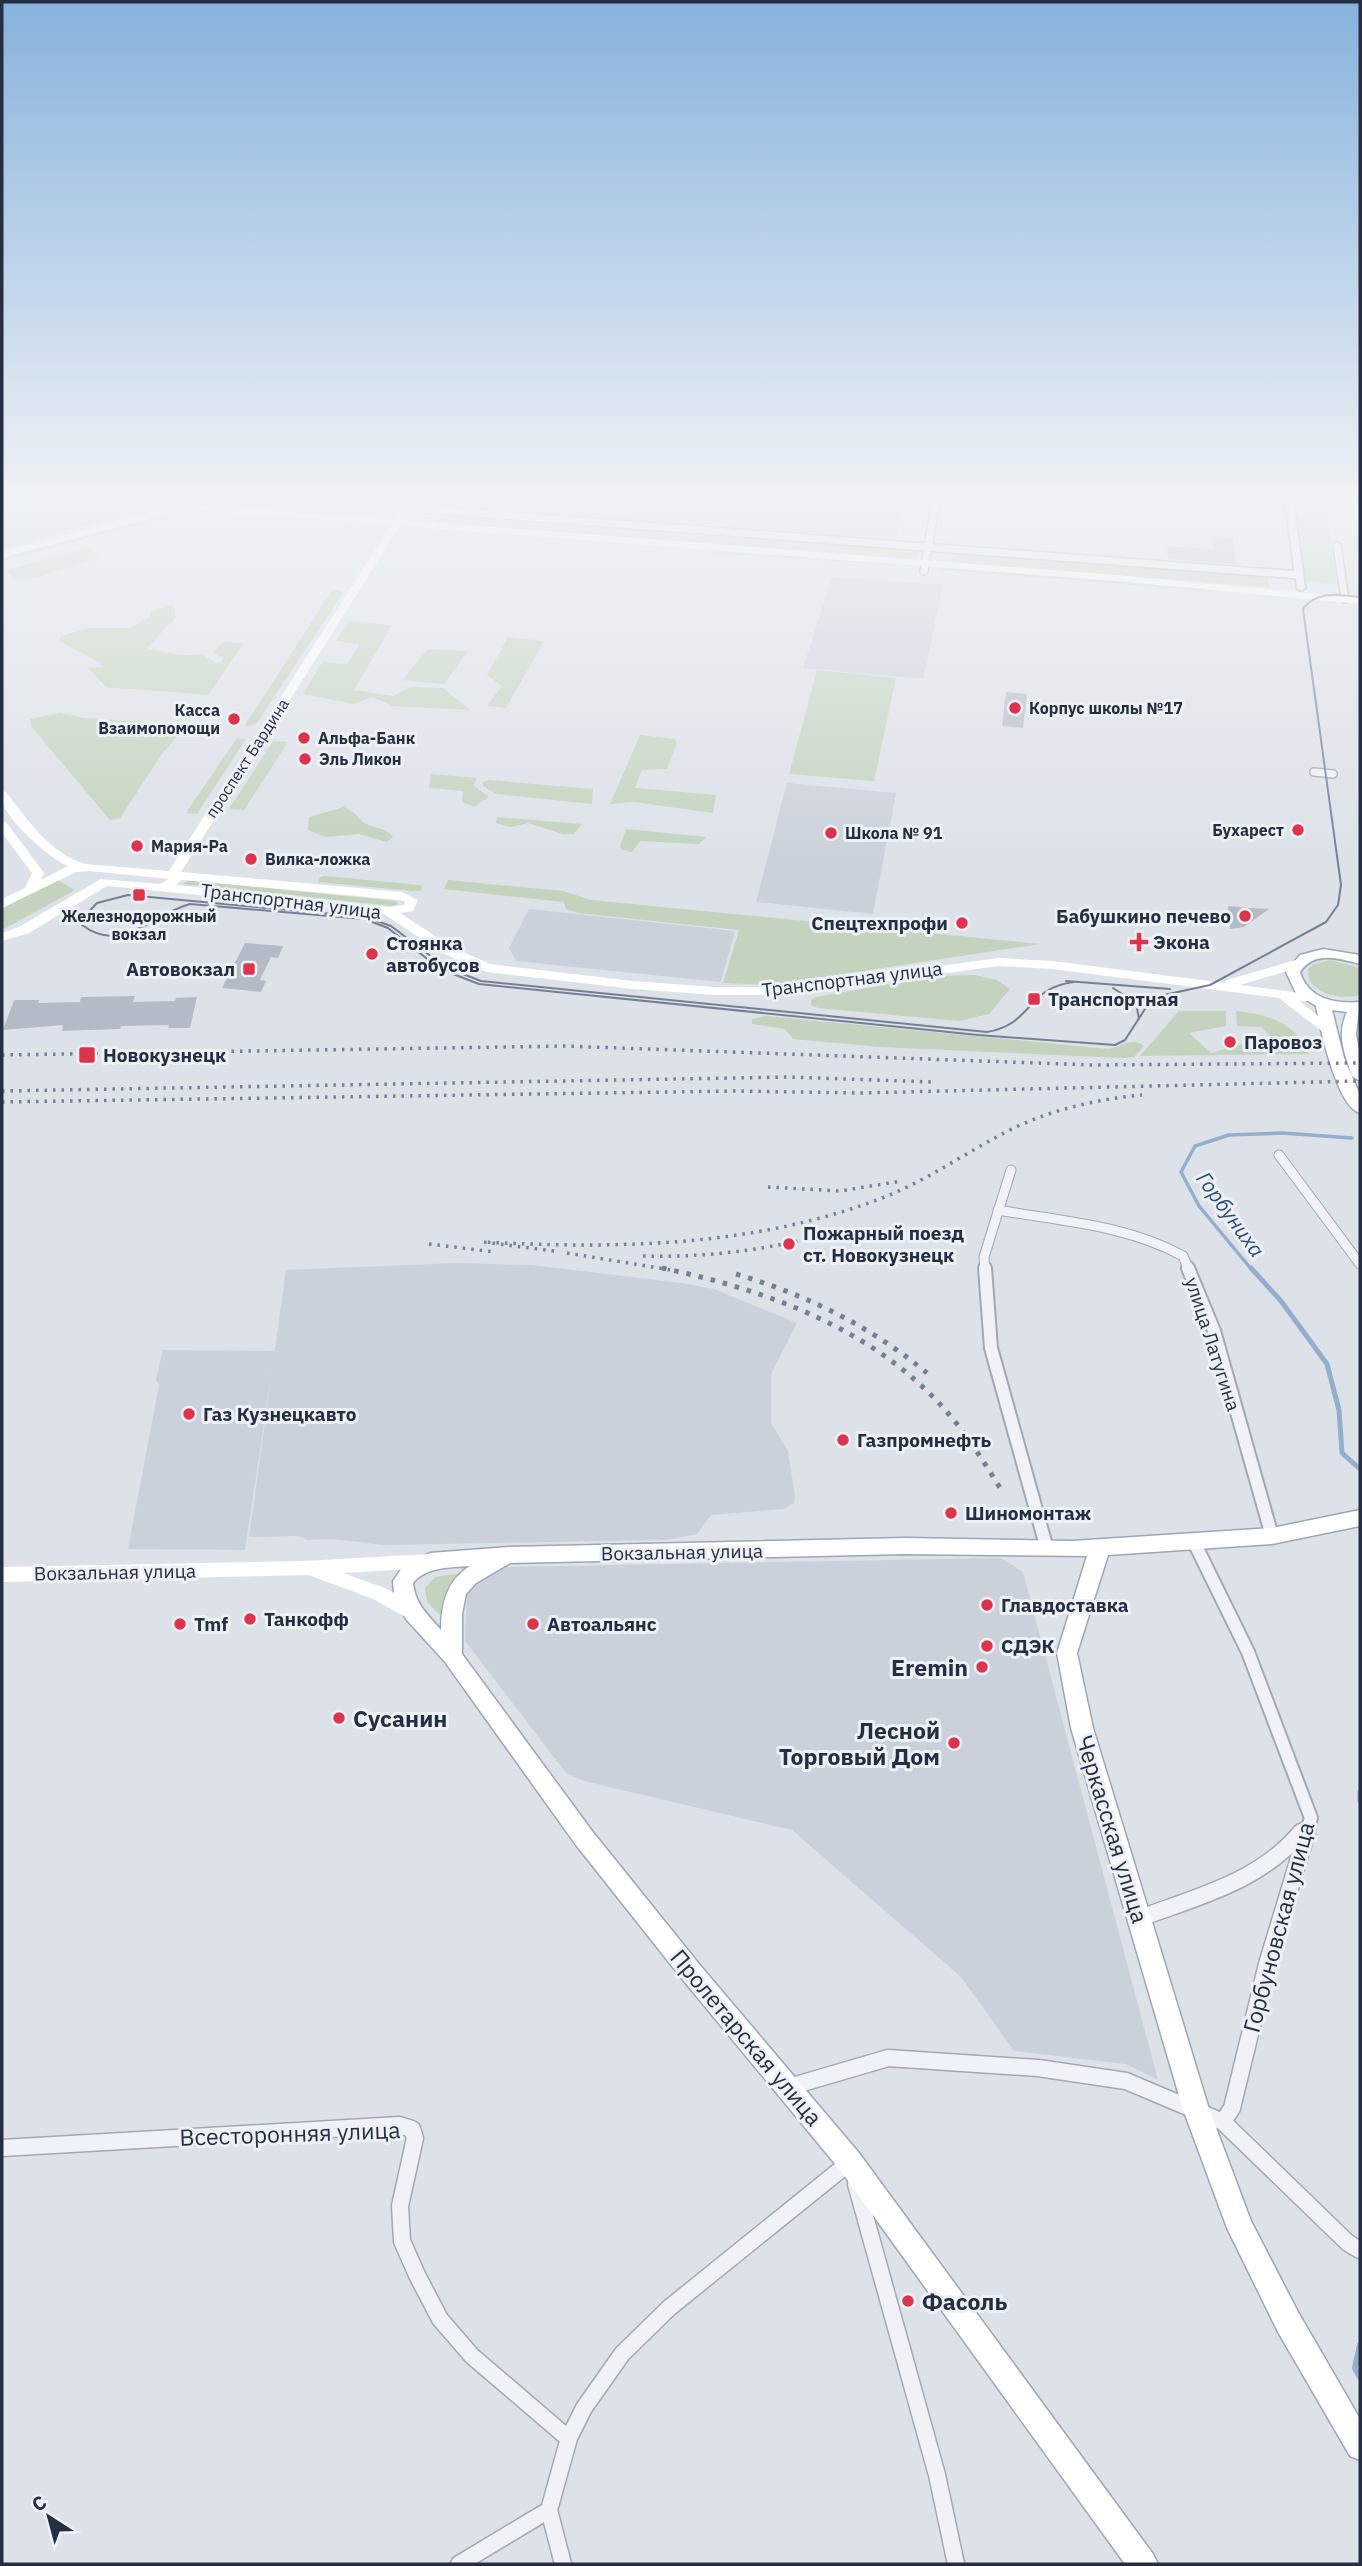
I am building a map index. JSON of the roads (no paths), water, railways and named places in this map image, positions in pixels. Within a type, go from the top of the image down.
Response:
[{"type":"main road","name":"проспект Бардина","points":[[165,886],[176,880],[173,874],[336,620]]},
{"type":"main road","points":[[2,794],[57,859],[105,873],[105,882],[24,930],[2,937]]},
{"type":"main road","points":[[2,825],[38,873],[31,888]]},
{"type":"main road","name":"Транспортная улица","points":[[86,867],[402,896],[447,950]]},
{"type":"main road","points":[[2,904],[31,888],[86,867]]},
{"type":"main road","name":"Транспортная улица","points":[[105,882],[165,886],[388,911],[465,960],[505,972],[715,991],[789,991],[998,962],[1052,965],[1273,991],[1316,1001]]},
{"type":"main road","points":[[388,911],[410,904]]},
{"type":"main road","points":[[1219,985],[1296,964],[1319,954],[1347,955],[1360,960]]},
{"type":"main road","points":[[1296,964],[1294,981],[1316,1001],[1356,1015],[1347,1037],[1360,1076]]},
{"type":"main road","points":[[1273,991],[1293,1001],[1328,1029]]},
{"type":"main road","points":[[1316,1001],[1352,1095],[1360,1108]]},
{"type":"main road","name":"Вокзальная улица","points":[[2,1575],[303,1568],[509,1555],[905,1546],[1100,1548],[1272,1536],[1360,1519]]},
{"type":"main road","name":"Черкасская улица","points":[[1100,1548],[1067,1653],[1082,1728],[1196,2109],[1240,2228],[1288,2322],[1360,2446]]},
{"type":"main road","points":[[452,1656],[452,1609],[457,1594],[466,1579],[509,1555]]},
{"type":"main road","points":[[412,1613],[404,1594],[403,1581],[411,1571],[430,1561]]},
{"type":"main road","name":"Пролетарская улица","points":[[303,1568],[359,1585],[412,1613],[452,1656],[584,1838],[691,1972],[850,2162],[1143,2564]]},
{"type":"street","points":[[1314,772],[1333,774]]},
{"type":"street","points":[[1279,1155],[1360,1264]]},
{"type":"street","points":[[1011,1170],[984,1257],[991,1348],[1047,1549]]},
{"type":"street","name":"улица Латугина","points":[[998,1210],[1156,1242],[1183,1256],[1214,1331],[1272,1536]]},
{"type":"street","name":"Горбуновская улица","points":[[1194,1542],[1248,1652],[1311,1818],[1267,1964],[1232,2108],[1223,2122]]},
{"type":"street","points":[[1140,1918],[1261,1870],[1295,1843],[1311,1818]]},
{"type":"street","points":[[789,2087],[888,2058],[1038,2068],[1126,2081],[1223,2122],[1354,2246]]},
{"type":"street","name":"Всесторонняя улица","points":[[2,2148],[399,2125],[412,2129],[415,2138],[400,2206],[402,2241],[417,2275],[440,2319],[472,2356],[569,2439]]},
{"type":"street","points":[[564,2564],[549,2510],[569,2439],[588,2401],[613,2363],[650,2323],[795,2209],[850,2162],[937,2474],[956,2564]]},
{"type":"street","points":[[459,2564],[549,2510]]},
{"type":"waterway","name":"Горбуниха","points":[[1252,1270],[1199,1206],[1181,1172],[1195,1146],[1229,1135],[1282,1133],[1352,1138]]},
{"type":"waterway","name":"Горбуниха","points":[[1251,1268],[1281,1301],[1327,1364],[1339,1410],[1342,1453],[1360,1469]]},
{"type":"waterway","name":"Горбуниха","points":[[1360,1792],[1360,1801]]},
{"type":"waterway","name":"Горбуниха","points":[[1360,2345],[1355,2368],[1360,2377]]},
{"type":"tram line","points":[[1139,1018],[1159,996],[1210,985],[1326,922],[1338,905],[1341,885],[1304,620]]},
{"type":"tram line","points":[[1074,982],[1046,991],[1014,1022],[987,1032],[481,981],[445,967],[391,926],[365,917],[128,895],[97,903],[82,919],[82,925],[96,933],[110,936],[136,930],[190,904],[364,919],[388,928],[440,969],[479,984],[978,1035],[1115,1045],[1125,1040],[1139,1018]]},
{"type":"tram line","points":[[1066,981],[1170,989]]},
{"type":"tram line","points":[[1113,988],[1136,1003],[1139,1018]]},
{"type":"railway","points":[[2,1055],[564,1046],[1093,1065],[1360,1063]]},
{"type":"railway","points":[[2,1091],[788,1077],[933,1082]]},
{"type":"railway","points":[[2,1102],[736,1091],[861,1093],[1360,1081]]},
{"type":"railway","points":[[554,1251],[483,1242],[635,1244],[685,1241],[785,1227],[834,1214],[899,1191],[1014,1128],[1045,1115],[1093,1102],[1142,1095]]},
{"type":"railway","points":[[768,1187],[840,1191],[902,1181]]},
{"type":"railway","points":[[643,1256],[747,1250],[849,1228]]},
{"type":"railway","points":[[429,1244],[495,1252]]},
{"type":"railway","points":[[567,1253],[670,1270]]},
{"type":"railway","points":[[662,1268],[670,1270]]},
{"type":"railway","points":[[670,1270],[779,1301],[817,1317],[887,1358],[918,1383],[947,1412],[1002,1491]]},
{"type":"railway","points":[[736,1274],[788,1292],[837,1314],[883,1341],[927,1373]]},
{"type":"place","name":"Корпус школы №17","points":[[1015,708]]},
{"type":"place","name":"Касса Взаимопомощи","points":[[234,719]]},
{"type":"place","name":"Альфа-Банк","points":[[304,738]]},
{"type":"place","name":"Эль Ликон","points":[[305,759]]},
{"type":"place","name":"Бухарест","points":[[1298,830]]},
{"type":"place","name":"Школа № 91","points":[[831,833]]},
{"type":"place","name":"Мария-Ра","points":[[137,846]]},
{"type":"place","name":"Вилка-ложка","points":[[251,859]]},
{"type":"place","name":"Железнодорожный вокзал","points":[[139,895]]},
{"type":"place","name":"Бабушкино печево","points":[[1245,916]]},
{"type":"place","name":"Спецтехпрофи","points":[[962,923]]},
{"type":"place","name":"Экона","points":[[1139,942]]},
{"type":"place","name":"Стоянка автобусов","points":[[372,954]]},
{"type":"place","name":"Автовокзал","points":[[249,969]]},
{"type":"place","name":"Транспортная","points":[[1034,999]]},
{"type":"place","name":"Паровоз","points":[[1230,1042]]},
{"type":"place","name":"Новокузнецк","points":[[87,1055]]},
{"type":"place","name":"Пожарный поезд ст. Новокузнецк","points":[[789,1244]]},
{"type":"place","name":"Газ Кузнецкавто","points":[[189,1414]]},
{"type":"place","name":"Газпромнефть","points":[[843,1440]]},
{"type":"place","name":"Шиномонтаж","points":[[951,1513]]},
{"type":"place","name":"Главдоставка","points":[[987,1605]]},
{"type":"place","name":"Танкофф","points":[[250,1619]]},
{"type":"place","name":"Tmf","points":[[180,1624]]},
{"type":"place","name":"Автоальянс","points":[[533,1624]]},
{"type":"place","name":"СДЭК","points":[[987,1646]]},
{"type":"place","name":"Eremin","points":[[982,1667]]},
{"type":"place","name":"Сусанин","points":[[339,1718]]},
{"type":"place","name":"Лесной Торговый Дом","points":[[954,1743]]},
{"type":"place","name":"Фасоль","points":[[908,2301]]}]
